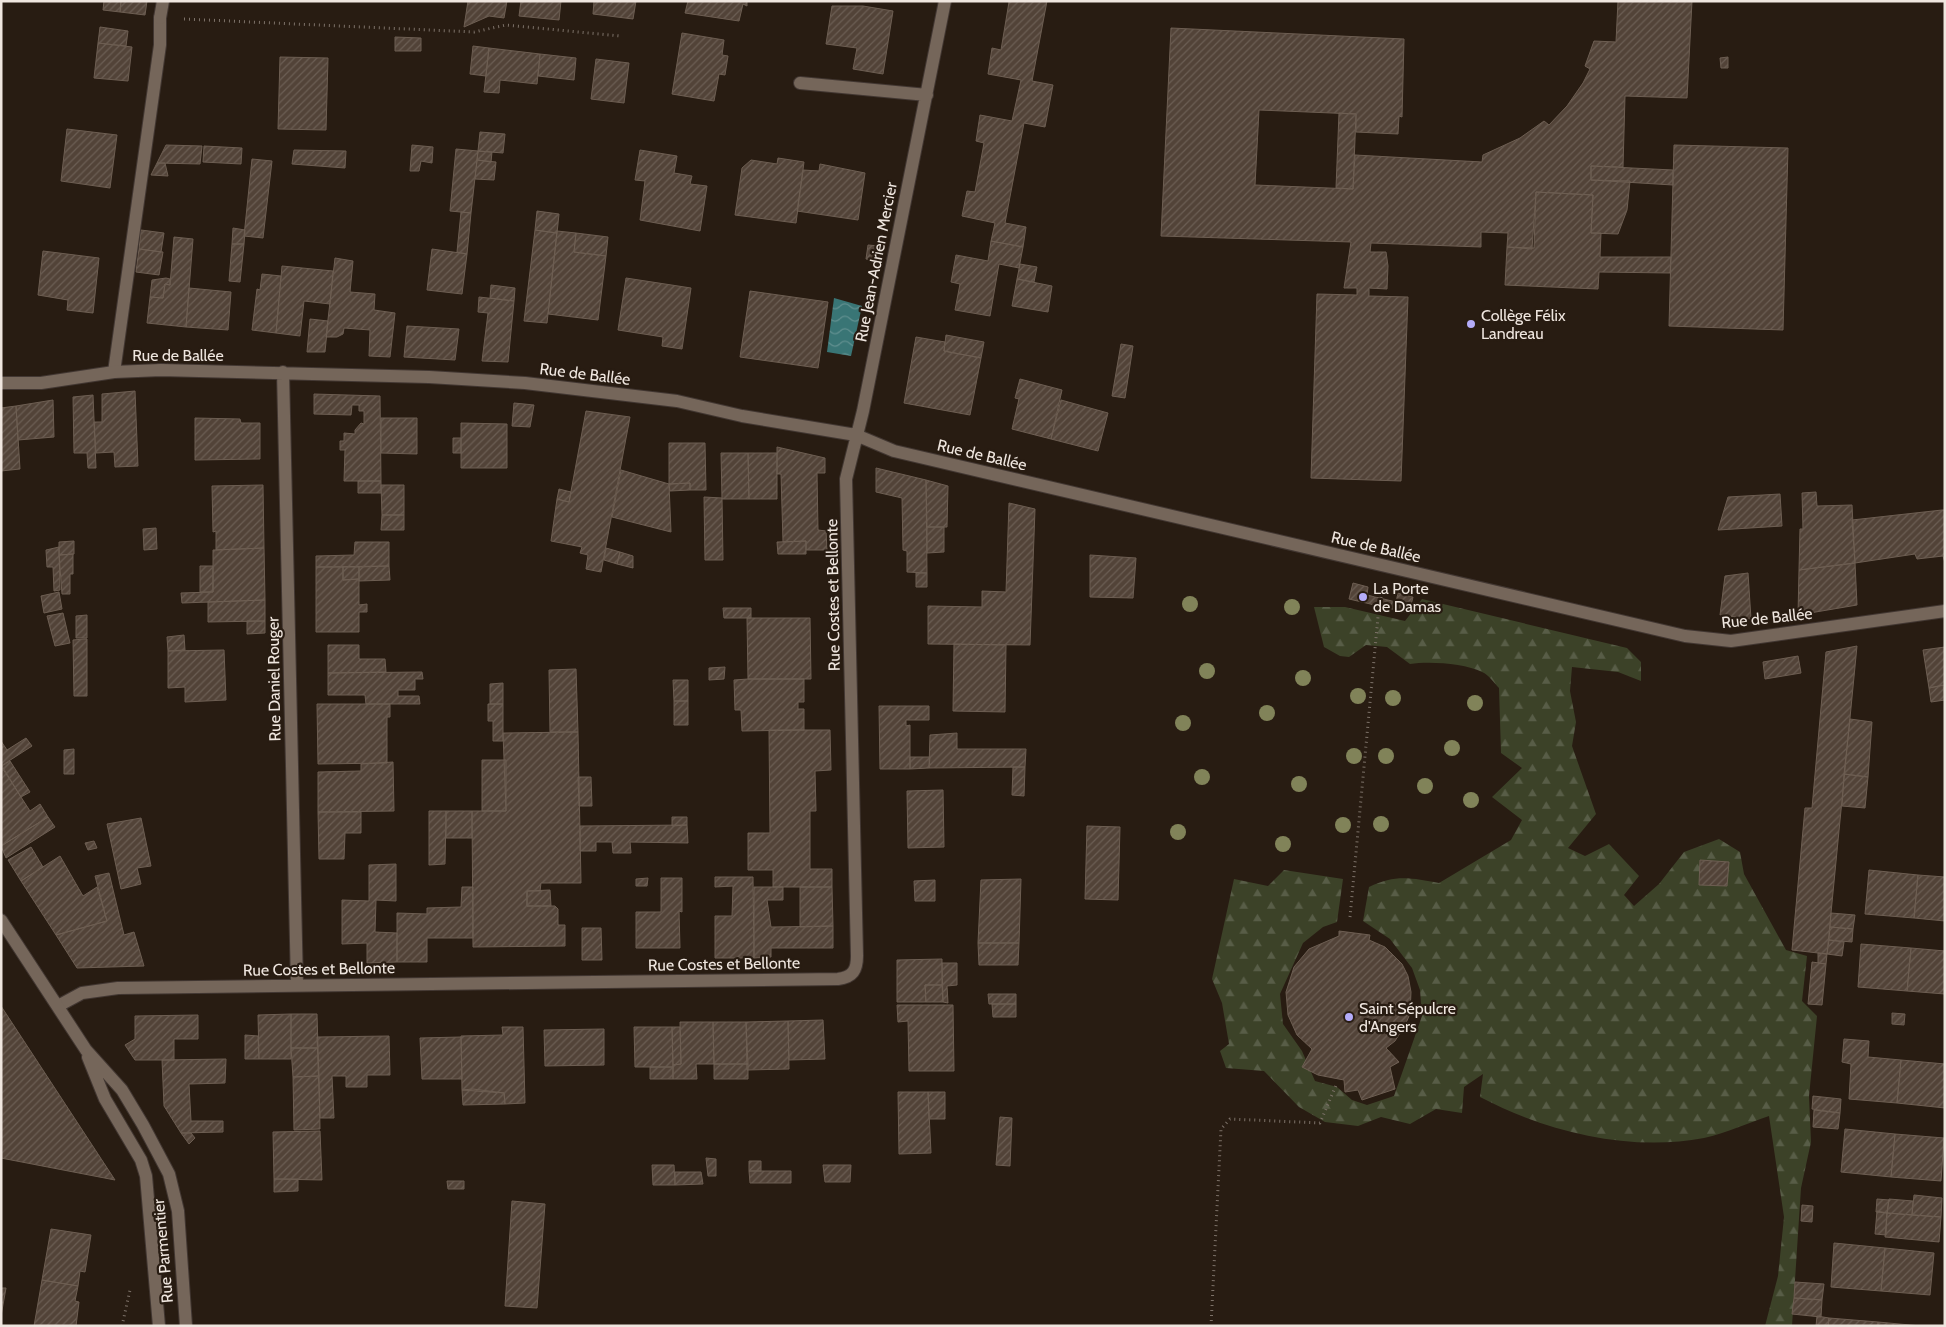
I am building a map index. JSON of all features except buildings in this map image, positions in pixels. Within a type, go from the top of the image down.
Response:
[{"type":"street","points":[[114,372],[160,45],[160,18],[163,1]]},
{"type":"street","name":"Rue Jean-Adrien Mercier","points":[[856,435],[863,411],[945,1]]},
{"type":"street","points":[[800,83],[927,95]]},
{"type":"street","name":"Rue de Ballée","points":[[1,383],[41,382],[114,372],[161,370],[283,372],[525,383],[677,401],[742,416],[856,435],[894,451],[1685,636],[1731,642],[1945,611]]},
{"type":"street","name":"Rue Daniel Rouger","points":[[283,372],[297,985]]},
{"type":"street","name":"Rue Costes et Bellonte","points":[[58,1006],[82,993],[99,989],[838,979],[853,974],[857,967],[857,956],[846,479],[856,435]]},
{"type":"street","name":"Rue Parmentier","points":[[1,920],[86,1050],[122,1090],[169,1174],[178,1211],[186,1326]]},
{"type":"street","name":"Rue Parmentier","points":[[86,1050],[105,1099],[140,1160],[146,1176],[159,1326]]},
{"type":"path","points":[[160,18],[474,32],[506,25],[620,36]]},
{"type":"path","points":[[1350,917],[1380,606]]},
{"type":"path","points":[[1210,1326],[1221,1129],[1230,1119],[1320,1123],[1337,1083]]},
{"type":"green space","points":[[1422,599],[1627,648],[1641,662],[1641,681],[1618,672],[1572,667],[1570,691],[1576,722],[1572,746],[1596,814],[1568,848],[1585,856],[1609,844],[1639,876],[1624,895],[1634,906],[1659,884],[1684,852],[1719,839],[1740,852],[1744,874],[1786,950],[1807,956],[1802,1001],[1817,1016],[1809,1096],[1811,1142],[1801,1188],[1792,1326],[1765,1326],[1778,1276],[1784,1217],[1769,1116],[1704,1138],[1676,1142],[1618,1140],[1589,1136],[1533,1120],[1480,1097],[1483,1074],[1464,1087],[1462,1113],[1436,1109],[1410,1124],[1381,1117],[1358,1126],[1325,1122],[1299,1107],[1264,1071],[1226,1068],[1220,1051],[1229,1044],[1222,1003],[1212,979],[1234,879],[1268,886],[1284,870],[1343,879],[1337,922],[1323,927],[1303,943],[1280,994],[1283,1024],[1302,1051],[1315,1081],[1337,1087],[1352,1100],[1367,1105],[1394,1096],[1422,1016],[1420,990],[1412,968],[1390,939],[1363,921],[1369,887],[1387,880],[1404,878],[1439,883],[1511,840],[1522,820],[1492,797],[1522,768],[1501,753],[1499,688],[1487,675],[1475,669],[1456,665],[1436,663],[1410,664],[1387,647],[1366,645],[1349,657],[1340,656],[1324,647],[1314,607],[1345,607],[1405,621]]},
{"type":"water","points":[[834,298],[862,306],[851,356],[827,352]]},
{"type":"place","name":"Collège Félix Landreau","points":[[1471,324]]},
{"type":"place","name":"La Porte de Damas","points":[[1363,597]]},
{"type":"place","name":"Saint Sépulcre d'Angers","points":[[1349,1017]]}]
